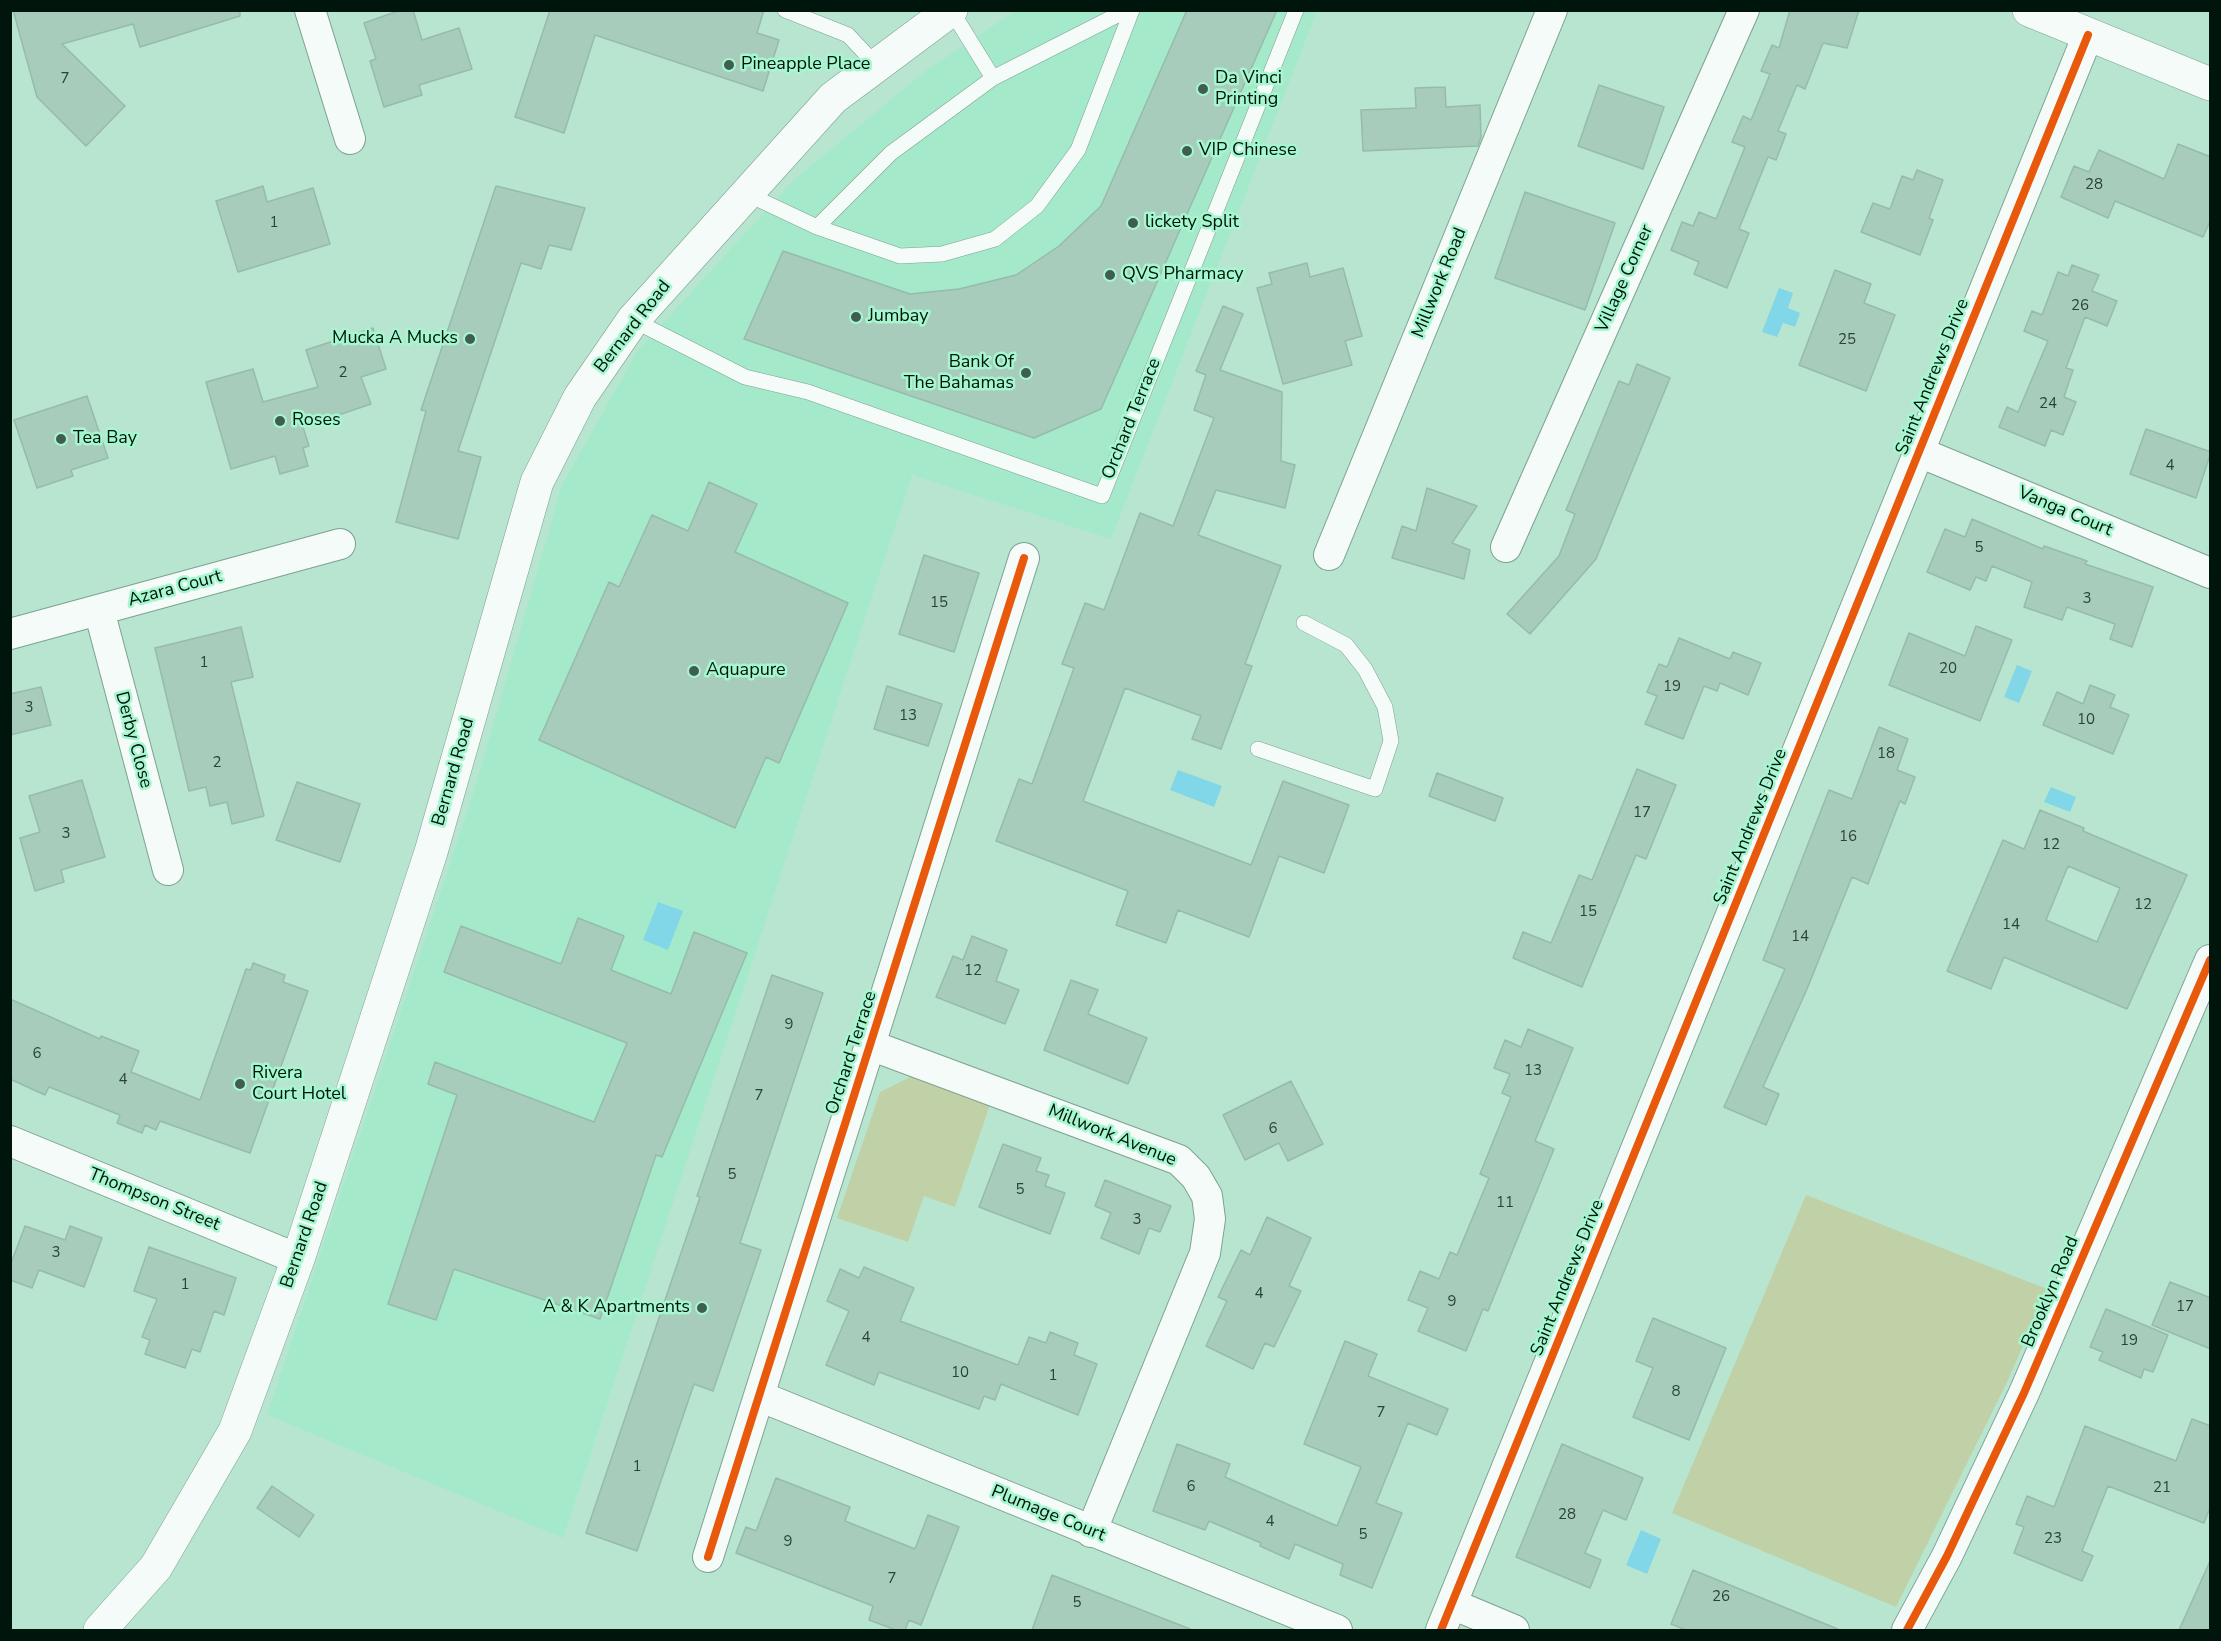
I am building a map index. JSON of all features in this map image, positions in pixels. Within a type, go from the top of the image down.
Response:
[{"type":"main road","name":"Bernard Road","points":[[100,1630],[156,1567],[235,1431],[298,1259],[431,852],[537,482],[580,397],[633,320],[833,98],[951,10]]},
{"type":"main road","points":[[2029,10],[2211,84]]},
{"type":"street","points":[[310,10],[351,139]]},
{"type":"street","name":"Millwork Road","points":[[1329,555],[1552,10]]},
{"type":"street","name":"Village Corner","points":[[1506,547],[1744,10]]},
{"type":"street","name":"Saint Andrews Drive","points":[[1446,1617],[2088,35]]},
{"type":"street","name":"Vanga Court","points":[[1919,452],[2211,573]]},
{"type":"street","name":"Azara Court","points":[[10,634],[340,544]]},
{"type":"street","name":"Orchard Terrace","points":[[708,1557],[1024,558]]},
{"type":"street","name":"Derby Close","points":[[99,610],[168,870]]},
{"type":"street","name":"Brooklyn Road","points":[[1906,1630],[1947,1556],[2024,1393],[2207,979]]},
{"type":"street","name":"Millwork Avenue","points":[[870,1045],[1179,1160],[1196,1177],[1207,1196],[1210,1219],[1205,1253],[1091,1532]]},
{"type":"street","name":"Thompson Street","points":[[10,1141],[298,1259]]},
{"type":"street","name":"Plumage Court","points":[[759,1395],[1091,1532],[1337,1630]]},
{"type":"street","points":[[1446,1617],[1514,1630]]},
{"type":"lane","points":[[785,10],[848,35],[877,66]]},
{"type":"lane","points":[[951,10],[993,78]]},
{"type":"lane","points":[[817,227],[891,153],[993,78],[1130,10]]},
{"type":"lane","points":[[747,194],[817,227],[900,256],[942,254],[995,239],[1037,206],[1078,150],[1130,10]]},
{"type":"lane","name":"Orchard Terrace","points":[[633,320],[745,377],[808,392],[1102,496],[1296,10]]},
{"type":"lane","points":[[1258,749],[1375,789],[1390,741],[1386,707],[1365,669],[1346,645],[1304,622]]},
{"type":"shaded area","points":[[1015,11],[1317,11],[1111,539],[912,475],[563,1538],[267,1415],[474,791],[562,485],[638,350],[796,178],[927,70]]},
{"type":"shaded area","points":[[914,1075],[991,1102],[955,1207],[924,1196],[908,1242],[837,1218],[880,1092]]},
{"type":"shaded area","points":[[1806,1195],[2047,1289],[2009,1378],[1896,1607],[1672,1513]]},
{"type":"water","points":[[1779,288],[1793,293],[1788,308],[1800,313],[1795,327],[1783,323],[1777,337],[1762,332]]},
{"type":"water","points":[[2017,665],[2032,671],[2019,703],[2004,697]]},
{"type":"water","points":[[1178,770],[1222,786],[1214,807],[1170,790]]},
{"type":"water","points":[[2051,787],[2076,797],[2070,812],[2044,802]]},
{"type":"water","points":[[658,902],[683,911],[668,950],[643,940]]},
{"type":"water","points":[[1641,1530],[1661,1539],[1647,1574],[1626,1565]]},
{"type":"building","points":[[13,10],[240,10],[240,16],[140,47],[133,24],[62,44],[125,106],[86,146],[37,97]]},
{"type":"building","points":[[401,10],[413,10],[422,40],[459,28],[472,69],[419,85],[422,95],[384,107],[370,61],[376,59],[364,23]]},
{"type":"building","name":"Pineapple Place","points":[[550,10],[764,10],[757,33],[779,40],[763,91],[595,35],[564,133],[515,117]]},
{"type":"building","points":[[1187,10],[1277,10],[1101,409],[1034,438],[744,339],[783,251],[910,294],[959,289],[1016,275],[1059,246],[1101,206]]},
{"type":"building","points":[[1790,10],[1859,10],[1847,48],[1823,43],[1805,89],[1797,85],[1778,131],[1786,134],[1776,160],[1768,157],[1739,229],[1749,233],[1727,288],[1694,274],[1699,262],[1671,250],[1682,222],[1693,226],[1699,212],[1716,219],[1745,147],[1732,142],[1743,116],[1751,120],[1770,74],[1761,71],[1772,45],[1779,48]]},
{"type":"building","points":[[1599,85],[1664,107],[1643,169],[1578,146]]},
{"type":"building","points":[[1445,87],[1446,107],[1480,105],[1481,137],[1478,146],[1363,151],[1361,110],[1416,108],[1415,88]]},
{"type":"building","points":[[2178,144],[2211,157],[2211,219],[2203,237],[2115,201],[2108,218],[2061,197],[2074,166],[2089,172],[2099,150],[2164,179]]},
{"type":"building","points":[[1917,170],[1943,180],[1929,218],[1933,220],[1920,255],[1861,232],[1873,203],[1890,209],[1902,176],[1913,180]]},
{"type":"building","points":[[263,186],[267,202],[313,188],[330,244],[238,272],[216,201]]},
{"type":"building","name":"Mucka A Mucks","points":[[496,186],[585,208],[571,250],[549,245],[541,269],[521,263],[458,451],[481,457],[458,539],[396,522],[426,411],[421,410]]},
{"type":"building","points":[[1525,192],[1615,223],[1585,310],[1495,278]]},
{"type":"building","points":[[1307,263],[1310,277],[1343,268],[1362,336],[1345,341],[1352,365],[1283,384],[1257,288],[1272,284],[1269,273]]},
{"type":"building","points":[[2072,265],[2099,275],[2092,291],[2117,301],[2107,326],[2085,317],[2066,368],[2073,370],[2064,397],[2076,402],[2063,435],[2051,430],[2045,446],[1999,427],[2007,407],[2018,412],[2048,341],[2024,331],[2032,311],[2042,315],[2058,272],[2068,276]]},
{"type":"building","points":[[1835,270],[1871,284],[1864,303],[1895,315],[1866,391],[1799,365]]},
{"type":"building","points":[[1223,306],[1243,314],[1220,370],[1282,392],[1281,461],[1295,465],[1285,508],[1216,490],[1198,535],[1281,566],[1245,664],[1252,666],[1221,749],[1192,739],[1201,716],[1125,688],[1083,801],[1251,865],[1283,781],[1349,805],[1324,873],[1279,856],[1249,937],[1178,910],[1166,943],[1116,925],[1128,891],[996,841],[1019,779],[1032,784],[1074,668],[1062,664],[1085,603],[1104,610],[1140,513],[1173,526],[1214,418],[1194,410],[1206,375],[1196,371]]},
{"type":"building","points":[[373,328],[386,369],[361,377],[371,404],[303,427],[309,446],[303,448],[308,466],[280,474],[275,456],[231,469],[206,382],[253,369],[263,402],[318,387],[306,350]]},
{"type":"building","points":[[1637,364],[1670,378],[1596,559],[1530,634],[1507,614],[1559,556],[1575,514],[1566,510],[1619,381],[1629,385]]},
{"type":"building","name":"Tea Bay","points":[[87,396],[108,458],[71,470],[73,476],[37,488],[14,420]]},
{"type":"building","points":[[2146,429],[2211,452],[2196,498],[2130,474]]},
{"type":"building","name":"Aquapure","points":[[709,482],[757,504],[735,552],[848,603],[779,763],[766,757],[735,828],[539,740],[609,582],[619,587],[652,515],[688,531]]},
{"type":"building","points":[[1427,488],[1477,506],[1452,543],[1470,550],[1464,579],[1392,558],[1402,526],[1416,531]]},
{"type":"building","points":[[1972,519],[2043,549],[2044,546],[2087,561],[2085,564],[2153,587],[2132,647],[2110,639],[2115,624],[2067,607],[2062,620],[2024,607],[2032,582],[1992,566],[1986,581],[1976,577],[1970,590],[1927,572],[1945,529],[1965,537]]},
{"type":"building","points":[[924,555],[979,573],[954,652],[899,634]]},
{"type":"building","points":[[1976,626],[2012,640],[1980,721],[1889,685],[1909,633],[1965,656]]},
{"type":"building","points":[[241,627],[253,677],[231,682],[264,816],[232,824],[227,802],[210,806],[206,787],[189,791],[155,648]]},
{"type":"building","points":[[1679,638],[1730,659],[1733,652],[1761,663],[1748,695],[1720,683],[1717,691],[1704,686],[1683,739],[1645,724],[1657,696],[1647,692],[1659,664],[1667,667]]},
{"type":"building","points":[[2090,685],[2115,695],[2110,707],[2129,715],[2113,754],[2043,725],[2057,692],[2083,704]]},
{"type":"building","points":[[887,686],[942,704],[928,746],[874,729]]},
{"type":"building","points":[[41,687],[51,725],[10,735],[10,694]]},
{"type":"building","points":[[1879,727],[1908,739],[1897,770],[1915,777],[1905,804],[1900,801],[1868,884],[1852,877],[1807,989],[1763,1087],[1779,1094],[1766,1125],[1724,1107],[1785,969],[1763,960],[1829,790],[1852,799]]},
{"type":"building","points":[[1637,769],[1676,785],[1646,859],[1636,855],[1582,987],[1513,958],[1523,932],[1551,943],[1579,875],[1592,880]]},
{"type":"building","points":[[1437,773],[1503,798],[1495,821],[1429,796]]},
{"type":"building","points":[[82,780],[105,857],[61,870],[64,882],[35,891],[20,838],[40,832],[29,796]]},
{"type":"building","points":[[297,782],[360,804],[340,862],[276,840]]},
{"type":"building","points":[[2040,810],[2084,828],[2083,831],[2187,875],[2127,1009],[2004,957],[1991,989],[1947,971],[2003,840],[2024,849]],"holes":[[[2068,866],[2120,888],[2097,942],[2046,920]]]},
{"type":"building","points":[[578,918],[624,936],[611,970],[671,994],[694,932],[747,953],[662,1157],[656,1155],[600,1319],[454,1269],[436,1320],[388,1304],[457,1095],[428,1084],[435,1062],[594,1122],[627,1043],[444,972],[461,926],[561,964]]},
{"type":"building","points":[[972,936],[1007,950],[996,981],[1019,990],[1005,1024],[936,997],[953,956],[963,960]]},
{"type":"building","points":[[253,963],[285,975],[283,982],[308,991],[250,1153],[160,1121],[156,1130],[145,1125],[142,1133],[117,1123],[120,1115],[49,1087],[45,1095],[10,1079],[10,999],[100,1039],[101,1036],[139,1051],[131,1072],[200,1100],[246,969],[251,970]]},
{"type":"building","points":[[772,975],[823,993],[740,1243],[761,1250],[713,1391],[694,1384],[637,1551],[586,1533],[700,1197],[697,1196]]},
{"type":"building","points":[[1071,980],[1098,990],[1088,1014],[1147,1038],[1128,1084],[1044,1050]]},
{"type":"building","points":[[1528,1029],[1573,1048],[1535,1141],[1554,1149],[1488,1311],[1483,1309],[1466,1351],[1418,1331],[1428,1308],[1408,1300],[1420,1271],[1439,1279],[1450,1252],[1457,1255],[1489,1178],[1480,1174],[1511,1097],[1502,1093],[1510,1074],[1494,1068],[1505,1040],[1521,1047]]},
{"type":"building","points":[[1291,1081],[1323,1144],[1288,1161],[1279,1143],[1245,1160],[1223,1115]]},
{"type":"building","points":[[1003,1144],[1041,1158],[1036,1171],[1049,1175],[1045,1186],[1065,1193],[1050,1234],[979,1207]]},
{"type":"building","points":[[1105,1180],[1171,1206],[1160,1232],[1149,1228],[1139,1254],[1101,1238],[1111,1213],[1095,1206]]},
{"type":"building","points":[[1267,1217],[1311,1238],[1289,1286],[1301,1291],[1274,1347],[1265,1343],[1253,1369],[1206,1346],[1227,1301],[1218,1297],[1241,1250],[1250,1255]]},
{"type":"building","points":[[25,1226],[65,1240],[70,1226],[102,1238],[84,1287],[39,1270],[32,1288],[10,1280],[10,1266]]},
{"type":"building","points":[[149,1247],[236,1278],[224,1315],[214,1311],[200,1352],[192,1349],[185,1368],[145,1354],[150,1340],[142,1337],[157,1299],[134,1291]]},
{"type":"building","points":[[864,1267],[914,1288],[900,1321],[1018,1365],[1029,1337],[1046,1343],[1050,1332],[1078,1343],[1074,1355],[1097,1364],[1078,1415],[1001,1384],[995,1400],[984,1396],[979,1409],[879,1372],[874,1385],[826,1365],[849,1311],[827,1301],[840,1269],[859,1278]]},
{"type":"building","points":[[2170,1282],[2211,1298],[2211,1349],[2152,1325]]},
{"type":"building","points":[[2106,1309],[2168,1335],[2153,1372],[2144,1369],[2141,1378],[2099,1360],[2103,1352],[2090,1347]]},
{"type":"building","points":[[1653,1318],[1726,1348],[1689,1440],[1633,1417],[1653,1368],[1636,1361]]},
{"type":"building","points":[[1345,1341],[1377,1354],[1368,1376],[1448,1409],[1437,1435],[1408,1423],[1376,1503],[1402,1513],[1372,1588],[1340,1575],[1343,1564],[1295,1544],[1289,1559],[1260,1546],[1261,1543],[1209,1521],[1205,1530],[1153,1511],[1177,1444],[1230,1464],[1225,1477],[1337,1526],[1361,1467],[1304,1444]]},
{"type":"building","points":[[2192,1419],[2211,1426],[2211,1505],[2204,1523],[2108,1486],[2082,1551],[2093,1556],[2082,1581],[2014,1553],[2024,1527],[2016,1524],[2027,1496],[2054,1507],[2085,1426],[2176,1461]]},
{"type":"building","points":[[1562,1444],[1643,1478],[1626,1520],[1603,1510],[1585,1553],[1601,1560],[1590,1588],[1516,1557]]},
{"type":"building","points":[[776,1478],[850,1507],[845,1521],[915,1549],[928,1515],[959,1527],[921,1625],[909,1620],[905,1630],[896,1630],[869,1620],[873,1606],[736,1553],[746,1527],[756,1531]]},
{"type":"building","points":[[272,1486],[314,1515],[299,1537],[257,1508]]},
{"type":"building","points":[[2211,1559],[2211,1630],[2179,1630]]},
{"type":"building","points":[[1693,1570],[1840,1630],[1686,1630],[1671,1624]]},
{"type":"building","points":[[1052,1575],[1190,1629],[1032,1630]]},
{"type":"cycle path","points":[[1441,1630],[2088,35]]},
{"type":"cycle path","points":[[708,1557],[1024,558]]},
{"type":"cycle path","points":[[1907,1630],[1947,1556],[2024,1393],[2210,960]]},
{"type":"place","name":"Pineapple Place","points":[[729,65]]},
{"type":"place","name":"Da Vinci Printing","points":[[1203,89]]},
{"type":"place","name":"VIP Chinese","points":[[1187,151]]},
{"type":"place","name":"lickety Split","points":[[1133,223]]},
{"type":"place","name":"QVS Pharmacy","points":[[1110,275]]},
{"type":"place","name":"Jumbay","points":[[856,317]]},
{"type":"place","name":"Mucka A Mucks","points":[[470,339]]},
{"type":"place","name":"Bank Of The Bahamas","points":[[1026,373]]},
{"type":"place","name":"Roses","points":[[280,421]]},
{"type":"place","name":"Tea Bay","points":[[61,439]]},
{"type":"place","name":"Aquapure","points":[[694,671]]},
{"type":"place","name":"Rivera Court Hotel","points":[[240,1084]]},
{"type":"place","name":"A & K Apartments","points":[[702,1308]]}]
